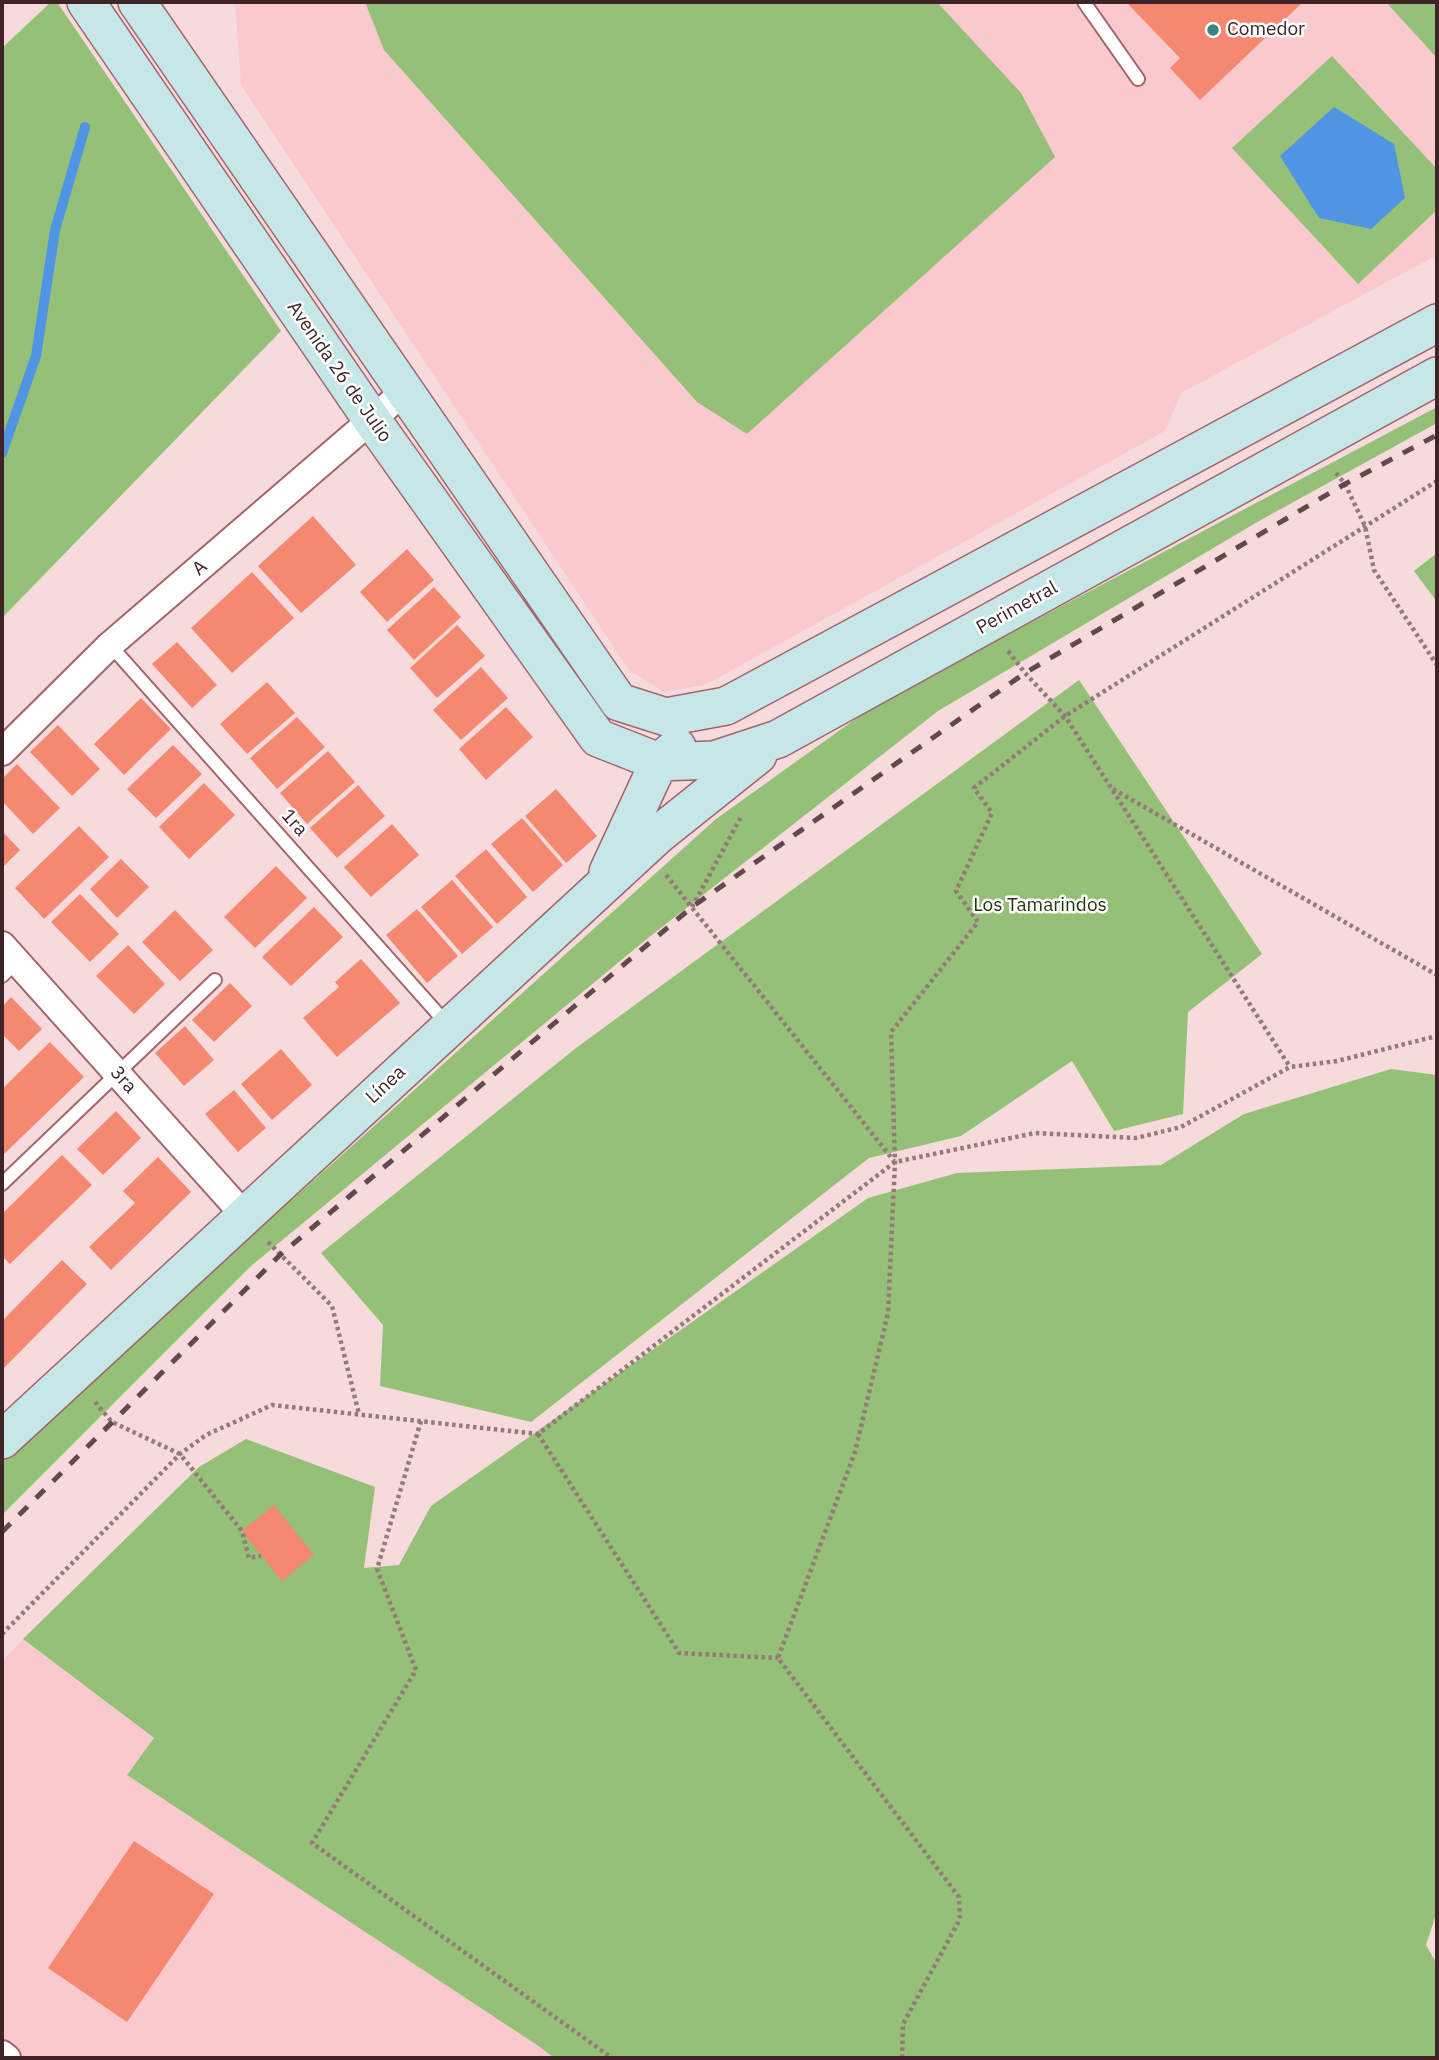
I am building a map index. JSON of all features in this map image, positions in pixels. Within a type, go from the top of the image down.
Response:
[{"type":"main road","name":"Avenida 26 de Julio","points":[[86,2],[372,420],[641,799]]},
{"type":"main road","points":[[137,2],[659,762],[651,841]]},
{"type":"main road","points":[[597,891],[624,840],[659,762],[726,706],[1437,323]]},
{"type":"main road","name":"Perimetral","points":[[659,762],[714,760],[778,739],[1437,376]]},
{"type":"main road","points":[[619,702],[666,717],[726,706]]},
{"type":"main road","points":[[598,738],[659,762]]},
{"type":"main road","name":"Línea","points":[[3,1436],[651,841],[778,739]]},
{"type":"street","name":"A","points":[[2,752],[110,645],[405,391]]},
{"type":"street","name":"3ra","points":[[7,961],[117,1074],[245,1216]]},
{"type":"street","points":[[2,2054],[7,2058]]},
{"type":"lane","points":[[1084,2],[1138,79]]},
{"type":"lane","name":"1ra","points":[[110,645],[450,1026]]},
{"type":"lane","points":[[2,1184],[215,980]]},
{"type":"path","points":[[1314,444],[1345,484],[1365,526],[1374,570],[1437,665]]},
{"type":"path","points":[[778,1658],[855,1452],[888,1312],[895,1162],[891,1032],[978,922],[956,891],[992,813],[974,788],[1065,716],[1437,481]]},
{"type":"path","points":[[987,624],[1025,673],[1065,716],[1290,1067]]},
{"type":"path","points":[[1110,787],[1437,975]]},
{"type":"path","points":[[692,907],[743,813]]},
{"type":"path","points":[[651,841],[692,907],[895,1162]]},
{"type":"path","points":[[2,1634],[180,1454],[206,1435],[272,1405],[538,1434],[895,1162],[1035,1133],[1136,1139],[1181,1127],[1290,1067],[1337,1061],[1437,1036]]},
{"type":"path","points":[[245,1216],[332,1306],[359,1414]]},
{"type":"path","points":[[71,1375],[112,1422],[180,1454],[242,1531],[249,1558],[261,1556]]},
{"type":"path","points":[[421,1421],[377,1569],[416,1670],[312,1843],[612,2058]]},
{"type":"path","points":[[538,1434],[679,1653],[778,1658],[959,1897],[960,1919],[903,2024],[902,2058]]},
{"type":"shaded area","points":[[235,2],[1437,2],[1437,255],[1181,393],[1165,431],[705,685],[664,692],[629,670],[241,85]]},
{"type":"shaded area","points":[[23,1639],[154,1739],[127,1774],[554,2058],[2,2058],[2,1661]]},
{"type":"green space","points":[[51,2],[57,2],[281,331],[2,618],[2,48]]},
{"type":"green space","points":[[365,2],[937,2],[1021,93],[1055,157],[747,434],[697,402],[384,50]]},
{"type":"green space","points":[[1386,2],[1437,2],[1437,58]]},
{"type":"green space","points":[[1332,56],[1437,169],[1437,210],[1358,284],[1232,148]]},
{"type":"green space","points":[[1437,407],[1437,423],[1259,521],[938,711],[648,938],[251,1266],[2,1515],[2,1463],[19,1445],[716,819],[875,705]]},
{"type":"green space","points":[[1437,553],[1437,602],[1414,571]]},
{"type":"green space","name":"Los Tamarindos","points":[[1079,680],[1262,954],[1188,1012],[1183,1114],[1114,1131],[1072,1061],[961,1136],[869,1158],[531,1422],[380,1386],[383,1325],[321,1253],[576,1048]]},
{"type":"green space","points":[[1391,1069],[1437,1075],[1437,1911],[1426,1945],[1437,1964],[1437,2058],[554,2058],[127,1775],[154,1738],[23,1639],[199,1467],[246,1439],[375,1487],[364,1568],[399,1565],[431,1506],[868,1198],[957,1173],[1161,1165],[1244,1114]]},
{"type":"water","points":[[1334,107],[1394,144],[1405,198],[1371,229],[1319,218],[1280,156]]},
{"type":"building","name":"Comedor","points":[[1126,2],[1303,2],[1200,100],[1170,68],[1180,58]]},
{"type":"building","points":[[313,516],[356,565],[301,613],[258,566]]},
{"type":"building","points":[[407,549],[434,580],[387,622],[360,592]]},
{"type":"building","points":[[252,572],[294,618],[232,673],[191,628]]},
{"type":"building","points":[[434,587],[461,617],[414,660],[387,630]]},
{"type":"building","points":[[457,625],[485,656],[437,698],[410,668]]},
{"type":"building","points":[[177,642],[217,685],[192,708],[152,664]]},
{"type":"building","points":[[481,667],[508,698],[461,740],[433,710]]},
{"type":"building","points":[[267,682],[295,713],[247,754],[220,724]]},
{"type":"building","points":[[141,698],[171,729],[124,775],[94,744]]},
{"type":"building","points":[[506,707],[533,737],[486,780],[459,749]]},
{"type":"building","points":[[297,717],[325,747],[277,789],[250,758]]},
{"type":"building","points":[[58,725],[100,769],[72,796],[30,752]]},
{"type":"building","points":[[173,745],[202,774],[156,818],[127,789]]},
{"type":"building","points":[[328,751],[355,782],[307,824],[280,793]]},
{"type":"building","points":[[17,764],[60,808],[33,834],[2,801],[2,779]]},
{"type":"building","points":[[204,783],[235,815],[189,859],[159,827]]},
{"type":"building","points":[[358,785],[385,816],[337,858],[310,828]]},
{"type":"building","points":[[556,789],[597,836],[566,863],[525,816]]},
{"type":"building","points":[[522,818],[563,865],[533,892],[491,844]]},
{"type":"building","points":[[392,824],[419,855],[371,897],[344,867]]},
{"type":"building","points":[[79,826],[109,857],[44,919],[15,888]]},
{"type":"building","points":[[2,831],[20,850],[2,868]]},
{"type":"building","points":[[486,849],[527,897],[497,924],[455,876]]},
{"type":"building","points":[[121,859],[149,887],[117,918],[90,889]]},
{"type":"building","points":[[276,866],[307,898],[255,948],[224,917]]},
{"type":"building","points":[[452,880],[493,927],[462,954],[421,907]]},
{"type":"building","points":[[80,894],[119,934],[90,962],[51,922]]},
{"type":"building","points":[[314,907],[343,937],[291,986],[262,957]]},
{"type":"building","points":[[417,909],[458,956],[427,983],[386,935]]},
{"type":"building","points":[[175,910],[213,950],[180,981],[142,942]]},
{"type":"building","points":[[128,945],[165,984],[134,1014],[96,976]]},
{"type":"building","points":[[361,959],[400,1003],[337,1057],[303,1018],[339,987],[335,982]]},
{"type":"building","points":[[230,983],[252,1006],[214,1042],[192,1020]]},
{"type":"building","points":[[11,997],[42,1029],[19,1051],[2,1034],[2,1007]]},
{"type":"building","points":[[185,1026],[214,1060],[184,1086],[155,1053]]},
{"type":"building","points":[[50,1042],[84,1077],[4,1154],[2,1089]]},
{"type":"building","points":[[281,1049],[312,1085],[272,1120],[241,1084]]},
{"type":"building","points":[[234,1090],[266,1128],[238,1152],[205,1114]]},
{"type":"building","points":[[116,1111],[141,1138],[103,1175],[77,1149]]},
{"type":"building","points":[[62,1155],[92,1185],[10,1264],[2,1256],[2,1214]]},
{"type":"building","points":[[158,1157],[191,1192],[111,1270],[89,1247],[135,1203],[123,1191]]},
{"type":"building","points":[[62,1260],[87,1284],[4,1368],[2,1321]]},
{"type":"building","points":[[274,1505],[314,1555],[282,1581],[242,1531]]},
{"type":"building","points":[[134,1841],[214,1894],[127,2022],[48,1968]]},
{"type":"waterway","points":[[2,453],[36,356],[55,230],[85,127]]},
{"type":"railway","points":[[2,1532],[280,1255],[692,907],[1025,673],[1345,484],[1437,435]]},
{"type":"place","name":"Comedor","points":[[1213,30]]}]
